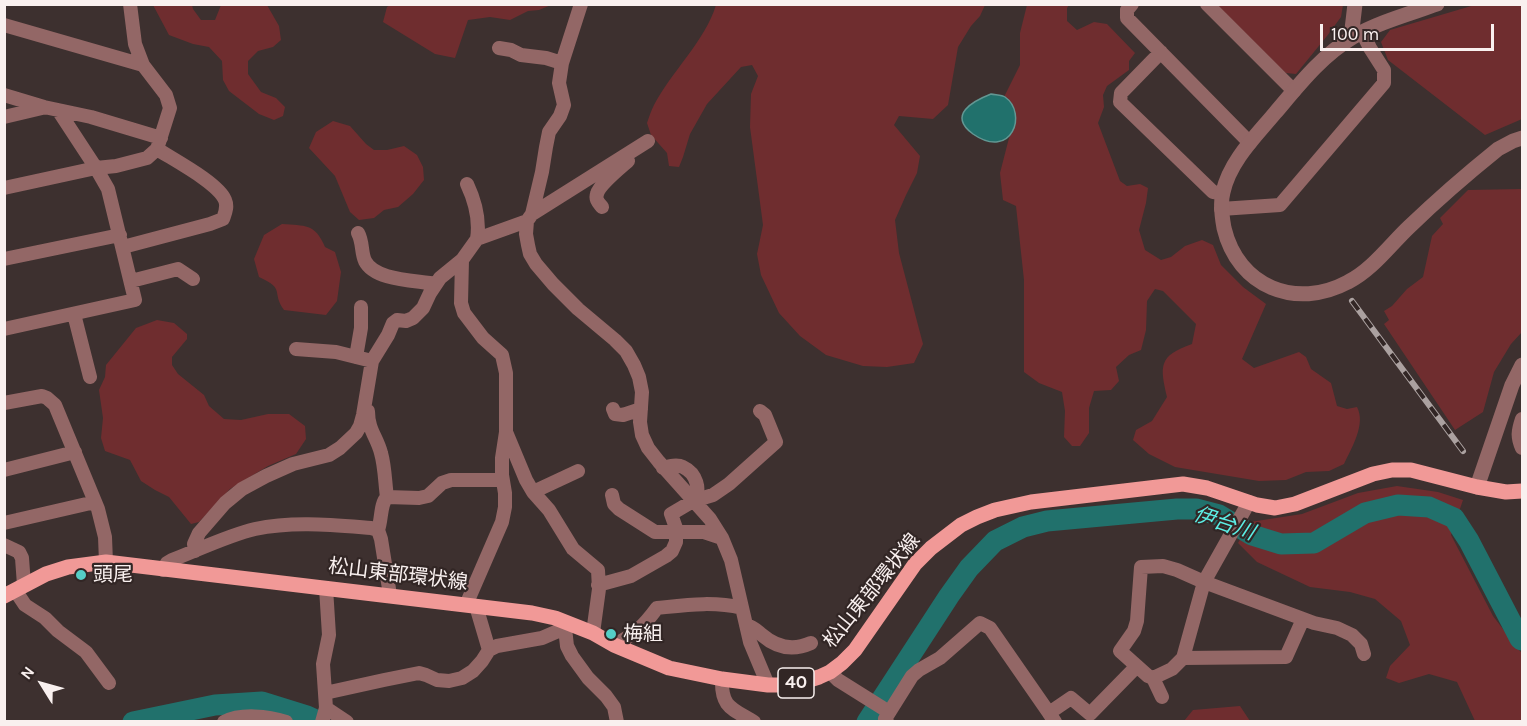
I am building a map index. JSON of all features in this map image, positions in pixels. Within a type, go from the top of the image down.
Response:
[{"type":"main road","name":"松山東部環状線","points":[[14,591],[46,574],[68,567],[106,562],[390,595],[555,618],[566,625],[593,633],[614,645],[669,668],[722,679],[780,685],[800,683],[819,677],[842,663],[855,650],[915,564],[945,536],[961,525],[995,510],[1031,502],[1184,484],[1207,488],[1275,508],[1295,504],[1373,474],[1392,470],[1411,470],[1506,492],[1522,491]]},
{"type":"street","points":[[4,188],[147,158],[159,144],[170,108],[166,95],[143,65],[135,44],[130,4]]},
{"type":"street","points":[[581,4],[558,83],[564,105],[560,116],[549,132],[542,172],[526,234],[530,254],[553,285],[626,351],[639,377],[642,392],[640,423],[642,435],[648,448],[663,468],[710,519],[722,538],[731,560],[750,642],[768,685]]},
{"type":"street","points":[[1132,4],[1127,10],[1127,18],[1250,142]]},
{"type":"street","points":[[1207,4],[1294,91]]},
{"type":"street","points":[[1161,52],[1121,93],[1120,102],[1222,201],[1280,205],[1384,83],[1384,70],[1370,48],[1357,35],[1355,4]]},
{"type":"street","points":[[1437,4],[1420,7],[1379,24],[1357,35],[1324,58],[1250,142],[1228,177],[1222,201],[1227,239],[1236,257],[1246,270],[1264,284],[1282,292],[1300,295],[1317,294],[1332,289],[1350,281],[1366,269],[1410,225],[1479,164],[1498,149],[1522,138]]},
{"type":"street","points":[[4,25],[143,65]]},
{"type":"street","points":[[499,48],[562,63]]},
{"type":"street","points":[[4,95],[51,109],[91,117],[159,144],[213,185],[225,200],[226,209],[222,219],[210,224],[121,241],[4,259]]},
{"type":"street","points":[[4,117],[51,109]]},
{"type":"street","points":[[4,329],[135,300],[108,189],[96,168],[51,109]]},
{"type":"street","points":[[477,239],[530,218],[644,144],[600,188],[597,201],[602,207]]},
{"type":"street","points":[[195,551],[194,544],[199,533],[225,503],[242,489],[294,465],[329,455],[356,433],[360,426],[372,361],[393,323],[397,320],[406,321],[413,318],[423,309],[436,284],[450,268],[462,260],[477,239],[477,216],[473,195],[467,184]]},
{"type":"street","points":[[358,233],[362,240],[366,263],[372,270],[384,276],[436,284]]},
{"type":"street","points":[[462,260],[464,313],[483,338],[502,355],[506,373],[506,432],[502,458],[506,500],[502,522],[471,605],[489,650]]},
{"type":"street","points":[[131,281],[178,269],[193,279]]},
{"type":"street","points":[[356,357],[361,328],[361,307]]},
{"type":"street","points":[[74,314],[90,377]]},
{"type":"street","points":[[296,350],[336,352],[372,361]]},
{"type":"street","points":[[1477,487],[1512,385],[1522,365]]},
{"type":"street","points":[[4,403],[42,396],[55,405],[95,502],[105,537],[106,562]]},
{"type":"street","points":[[366,398],[369,403],[369,427],[381,451],[387,497]]},
{"type":"street","points":[[613,409],[615,414],[623,415],[641,409]]},
{"type":"street","points":[[598,585],[631,576],[666,556],[672,551],[676,542],[676,528],[670,514],[693,501],[713,495],[729,484],[776,442],[765,415],[760,411]]},
{"type":"street","points":[[1521,440],[1518,431],[1522,418]]},
{"type":"street","points":[[506,432],[533,492],[549,510],[573,549],[598,570],[593,633]]},
{"type":"street","points":[[4,470],[75,452]]},
{"type":"street","points":[[533,492],[578,471]]},
{"type":"street","points":[[390,595],[378,530],[383,501],[387,497],[428,496],[442,483],[451,480],[503,480]]},
{"type":"street","points":[[612,495],[614,504],[619,509],[655,532],[704,532],[722,538]]},
{"type":"street","points":[[4,523],[95,502]]},
{"type":"street","points":[[1153,678],[1172,669],[1183,658],[1204,582],[1249,502]]},
{"type":"street","points":[[163,570],[172,560],[254,529],[314,524],[378,530]]},
{"type":"street","points":[[4,545],[18,552],[22,558],[14,591],[25,605],[45,618],[86,652],[109,683]]},
{"type":"street","points":[[1162,697],[1153,678],[1120,651],[1134,631],[1137,621],[1141,567],[1163,566],[1177,570],[1303,619],[1337,628],[1352,635],[1361,644],[1364,654]]},
{"type":"street","points":[[326,588],[329,635],[323,664],[324,714],[347,722]]},
{"type":"street","points":[[614,645],[632,636],[643,627],[657,608],[699,603],[727,604],[742,608]]},
{"type":"street","points":[[1183,658],[1286,657],[1303,619]]},
{"type":"street","points":[[830,672],[888,714],[912,676],[940,658],[980,623],[990,628],[1052,717],[1071,698],[1090,714],[1137,666]]},
{"type":"street","points":[[325,693],[419,674],[437,680],[449,681],[462,678],[482,661],[489,650],[497,646],[542,638],[566,625],[567,646],[572,656],[614,707],[617,722]]},
{"type":"street","points":[[746,625],[753,626],[767,639],[783,647],[796,649],[811,644]]},
{"type":"street","points":[[722,679],[725,702],[733,710],[753,722]]},
{"type":"street","points":[[224,722],[231,718],[270,716],[286,722]]},
{"type":"shaded area","points":[[1478,4],[1522,5],[1522,119],[1485,135],[1388,60],[1381,42],[1390,30]]},
{"type":"shaded area","points":[[153,5],[192,5],[201,20],[215,20],[221,5],[267,5],[279,26],[281,40],[273,47],[258,51],[248,61],[248,74],[261,92],[276,98],[285,107],[283,116],[274,120],[259,114],[229,91],[223,80],[222,61],[209,47],[169,35]]},
{"type":"shaded area","points":[[390,5],[551,5],[539,10],[528,11],[510,20],[490,17],[468,20],[455,58],[435,54],[383,22],[387,7]]},
{"type":"shaded area","points":[[716,5],[985,5],[958,47],[948,105],[933,119],[899,116],[894,125],[920,156],[917,173],[895,220],[899,253],[923,344],[914,363],[887,367],[863,366],[826,355],[800,336],[779,313],[761,275],[757,254],[763,225],[750,127],[751,94],[758,76],[752,65],[741,67],[707,104],[690,134],[679,167],[669,166],[667,153],[651,135],[647,123],[654,105],[704,31]]},
{"type":"shaded area","points":[[1027,5],[1069,5],[1067,21],[1077,30],[1094,22],[1107,24],[1135,53],[1129,61],[1129,70],[1107,86],[1103,95],[1104,107],[1098,123],[1120,181],[1127,186],[1140,184],[1148,188],[1139,230],[1145,250],[1161,260],[1171,257],[1185,246],[1202,240],[1213,245],[1221,265],[1243,287],[1266,304],[1242,359],[1254,368],[1299,352],[1306,357],[1311,369],[1331,383],[1337,406],[1347,409],[1357,407],[1359,428],[1344,464],[1329,471],[1306,472],[1286,480],[1259,481],[1175,467],[1149,454],[1133,440],[1136,430],[1152,421],[1167,397],[1163,377],[1164,363],[1173,353],[1192,344],[1196,324],[1163,291],[1155,289],[1147,301],[1146,330],[1141,350],[1129,355],[1116,367],[1119,381],[1111,390],[1094,391],[1089,408],[1089,433],[1080,446],[1072,446],[1064,437],[1065,411],[1062,392],[1039,383],[1024,372],[1024,280],[1016,206],[1003,200],[1000,173],[1015,118],[1012,106],[1004,97],[1020,65],[1020,33]]},
{"type":"shaded area","points":[[1217,5],[1343,5],[1341,17],[1296,74],[1286,73],[1261,51]]},
{"type":"shaded area","points":[[333,121],[350,126],[374,150],[404,146],[417,155],[423,167],[424,180],[398,207],[384,210],[374,218],[359,220],[350,212],[335,176],[309,148],[316,132]]},
{"type":"shaded area","points":[[1522,189],[1522,332],[1511,344],[1494,372],[1483,412],[1455,430],[1384,324],[1389,320],[1384,311],[1423,277],[1432,236],[1443,224],[1440,218],[1468,190]]},
{"type":"shaded area","points":[[282,224],[308,227],[317,234],[325,247],[335,252],[341,272],[337,301],[326,315],[284,310],[275,288],[259,277],[254,259],[264,235]]},
{"type":"shaded area","points":[[157,320],[174,323],[187,334],[187,339],[172,357],[172,365],[178,374],[204,395],[209,406],[224,419],[241,420],[268,414],[289,414],[305,426],[306,439],[296,454],[268,466],[230,489],[199,522],[191,524],[169,497],[141,481],[130,460],[105,451],[101,438],[103,418],[99,390],[105,377],[106,365],[136,328]]},
{"type":"shaded area","points":[[1397,486],[1438,492],[1463,500],[1451,535],[1493,616],[1522,653],[1522,721],[1475,721],[1457,682],[1429,674],[1399,683],[1386,678],[1390,666],[1410,645],[1401,621],[1375,599],[1350,592],[1310,587],[1257,562],[1238,543],[1250,522],[1302,514],[1358,493]]},
{"type":"shaded area","points":[[1240,706],[1250,721],[1184,721],[1193,710]]},
{"type":"water","points":[[991,94],[1005,97],[1012,104],[1015,113],[1012,132],[998,142],[987,141],[973,134],[962,121],[966,109]]},
{"type":"waterway","name":"伊台川","points":[[867,722],[969,568],[995,541],[1023,527],[1047,521],[1196,509],[1219,515],[1252,535],[1281,544],[1314,543],[1365,513],[1398,505],[1429,507],[1454,518],[1469,541],[1522,640]]},
{"type":"waterway","name":"伊台川","points":[[133,722],[215,705],[262,702],[320,722]]},
{"type":"railway","points":[[1352,301],[1463,451]]},
{"type":"place","name":"頭尾","points":[[81,575]]},
{"type":"place","name":"梅組","points":[[611,634]]}]
